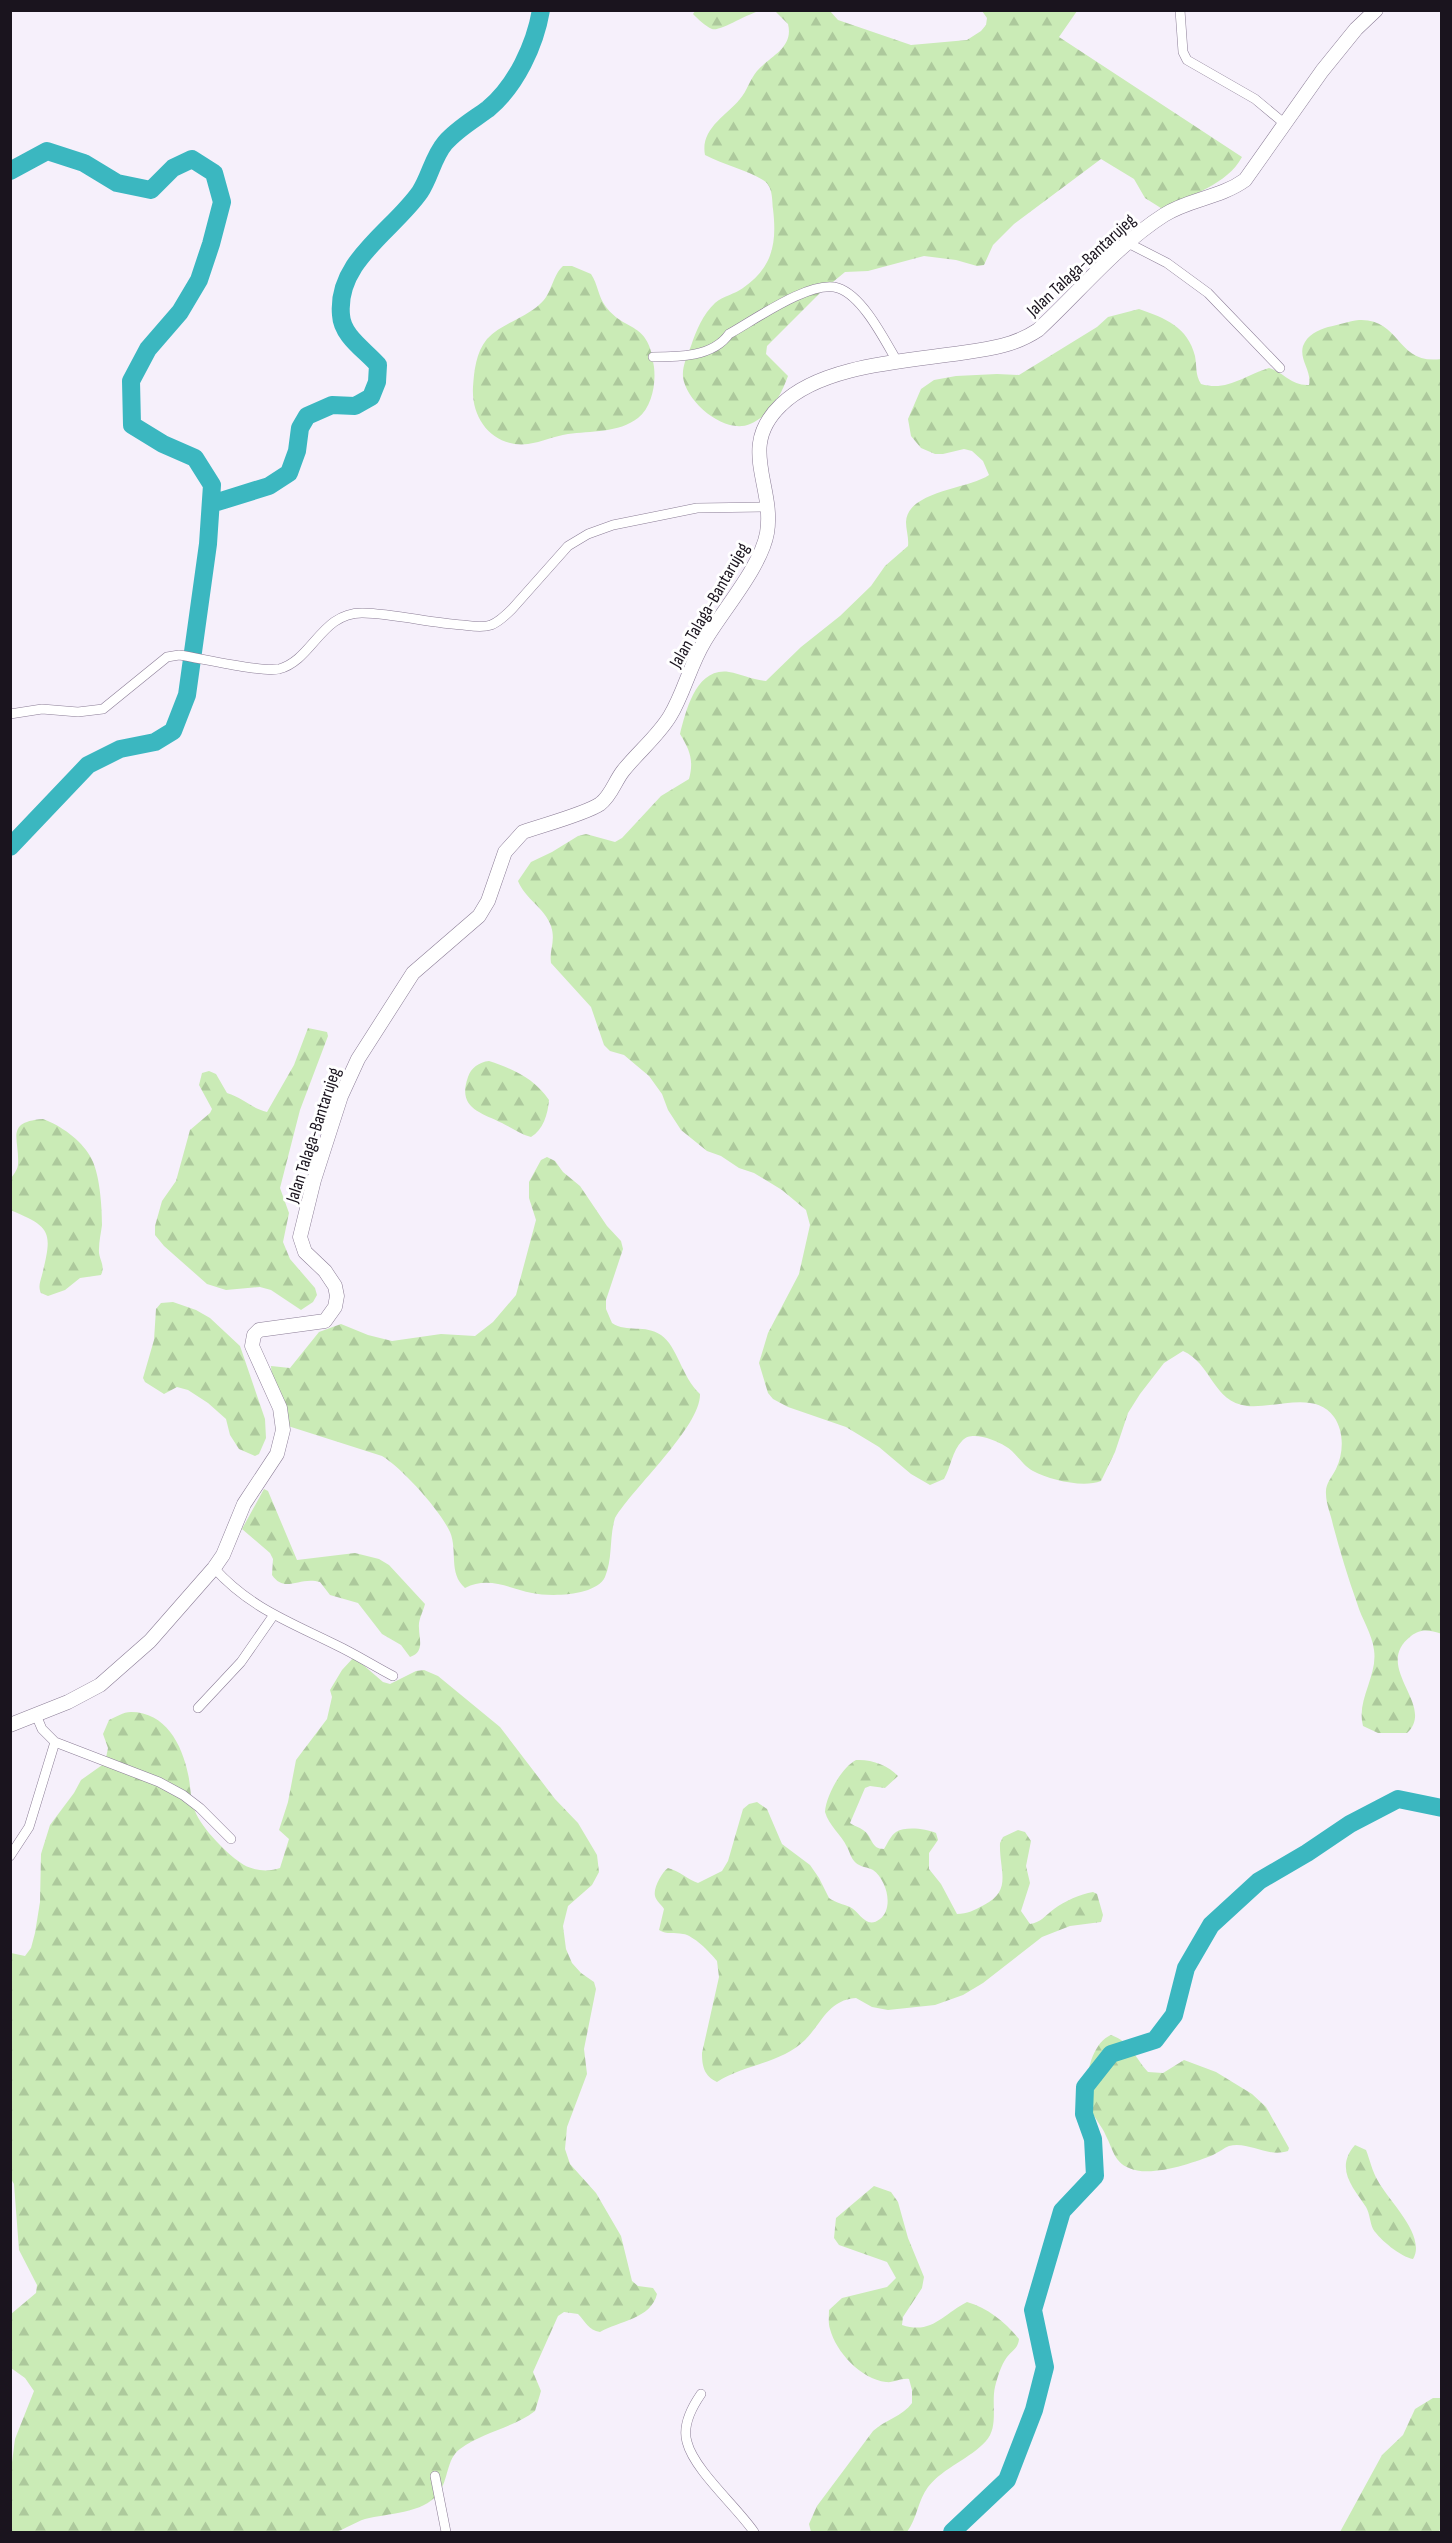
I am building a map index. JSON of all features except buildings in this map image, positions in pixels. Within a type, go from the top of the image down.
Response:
[{"type":"main road","name":"Jalan Talaga-Bantarujeg","points":[[10,1725],[100,1685],[150,1641],[223,1555],[244,1504],[277,1454],[283,1430],[280,1408],[252,1346],[254,1335],[262,1329],[325,1321],[335,1306],[333,1281],[305,1252],[300,1237],[314,1180],[341,1096],[358,1059],[413,973],[479,916],[488,901],[505,852],[515,839],[523,832],[601,803],[622,772],[670,716],[694,658],[734,599],[763,548],[767,533],[767,507],[760,471],[759,444],[763,426],[780,405],[790,397],[839,374],[993,349],[1027,338],[1059,311],[1141,230],[1175,209],[1231,189],[1245,180],[1333,57],[1356,29],[1376,10]]},
{"type":"street","points":[[1180,10],[1183,52],[1187,60],[1255,99],[1285,124]]},
{"type":"street","points":[[1128,243],[1167,263],[1208,293],[1280,368]]},
{"type":"street","points":[[653,357],[698,354],[802,293],[829,286],[839,288],[869,315],[898,363]]},
{"type":"street","points":[[10,714],[42,710],[78,712],[103,709],[167,657],[179,656],[278,669],[296,661],[307,647],[335,621],[349,614],[364,613],[444,624],[490,626],[512,609],[568,546],[588,534],[613,525],[697,508],[767,507]]},
{"type":"street","points":[[214,1568],[232,1588],[273,1616],[338,1646],[393,1676]]},
{"type":"street","points":[[198,1708],[241,1662],[273,1616]]},
{"type":"street","points":[[36,1715],[42,1729],[55,1742],[159,1782],[183,1795],[200,1808],[231,1839]]},
{"type":"street","points":[[10,1856],[29,1827],[55,1742]]},
{"type":"street","points":[[701,2394],[688,2418],[687,2442],[701,2467],[754,2532]]},
{"type":"street","points":[[435,2476],[446,2532]]},
{"type":"green space","points":[[695,10],[760,11],[728,25],[712,29],[693,14]]},
{"type":"green space","points":[[766,11],[830,11],[838,20],[911,45],[967,40],[986,25],[987,18],[982,11],[1077,11],[1059,37],[1242,157],[1235,167],[1218,182],[1164,210],[1145,198],[1134,179],[1101,159],[1014,224],[993,245],[984,265],[977,266],[956,260],[924,256],[868,271],[845,272],[822,291],[767,346],[766,354],[788,376],[774,404],[764,415],[750,424],[729,425],[719,421],[699,406],[686,387],[683,373],[695,334],[707,312],[718,301],[740,290],[753,280],[767,263],[771,253],[774,221],[769,186],[757,177],[705,155],[704,146],[710,130],[740,99],[757,71],[780,51],[788,39],[788,24],[776,12]]},
{"type":"green space","points":[[563,266],[572,266],[591,274],[606,307],[621,321],[636,329],[647,341],[654,367],[650,402],[638,418],[622,426],[563,435],[528,444],[505,441],[487,429],[476,410],[473,387],[478,356],[487,339],[506,325],[527,314],[544,300]]},
{"type":"green space","points":[[1139,309],[1166,320],[1181,331],[1192,346],[1201,384],[1210,386],[1236,382],[1269,368],[1297,383],[1309,385],[1309,375],[1302,351],[1307,339],[1324,328],[1359,320],[1373,321],[1383,326],[1415,355],[1426,359],[1441,359],[1442,1634],[1429,1631],[1419,1632],[1411,1636],[1401,1648],[1398,1660],[1400,1673],[1415,1710],[1414,1722],[1407,1733],[1378,1733],[1363,1726],[1362,1707],[1373,1669],[1374,1650],[1347,1574],[1327,1502],[1327,1487],[1339,1463],[1342,1442],[1340,1429],[1334,1417],[1326,1409],[1305,1402],[1258,1406],[1236,1403],[1219,1390],[1200,1364],[1183,1351],[1164,1363],[1128,1413],[1115,1452],[1101,1481],[1085,1484],[1048,1477],[1029,1468],[1001,1444],[983,1437],[971,1436],[959,1445],[944,1479],[930,1485],[911,1474],[879,1447],[846,1427],[788,1407],[773,1399],[768,1393],[759,1363],[768,1333],[799,1274],[810,1225],[806,1210],[782,1190],[754,1173],[739,1168],[721,1156],[707,1151],[681,1130],[668,1110],[662,1094],[649,1076],[624,1055],[610,1051],[604,1045],[591,1007],[551,963],[553,937],[551,926],[518,881],[531,862],[578,836],[586,834],[615,842],[622,838],[661,796],[689,779],[690,756],[680,734],[694,692],[708,676],[718,672],[729,672],[766,681],[801,647],[840,616],[871,586],[885,566],[908,546],[906,522],[909,512],[917,504],[927,497],[989,475],[983,461],[972,451],[964,449],[935,454],[921,448],[911,436],[908,419],[921,389],[934,380],[956,376],[1019,375],[1097,327],[1108,317]]},
{"type":"green space","points":[[308,1028],[327,1032],[328,1036],[300,1110],[280,1188],[289,1213],[283,1242],[290,1259],[315,1288],[317,1295],[313,1302],[301,1310],[271,1290],[260,1287],[226,1290],[207,1284],[164,1246],[155,1235],[155,1226],[162,1201],[176,1181],[190,1130],[212,1109],[199,1085],[202,1073],[209,1071],[216,1074],[227,1093],[267,1112],[294,1065]]},
{"type":"green space","points":[[489,1061],[530,1080],[549,1100],[544,1121],[531,1137],[479,1112],[468,1102],[465,1087],[469,1074],[479,1064]]},
{"type":"green space","points":[[43,1119],[70,1134],[90,1156],[98,1180],[102,1218],[99,1249],[103,1268],[101,1275],[80,1278],[65,1290],[48,1296],[41,1293],[39,1287],[47,1249],[46,1232],[34,1221],[10,1210],[10,1181],[18,1165],[18,1128],[31,1121]]},
{"type":"green space","points":[[547,1157],[555,1161],[563,1172],[580,1186],[607,1226],[621,1241],[623,1249],[606,1300],[606,1309],[612,1323],[624,1328],[649,1330],[661,1335],[672,1347],[688,1379],[700,1394],[690,1423],[615,1518],[607,1570],[600,1583],[583,1591],[561,1595],[532,1593],[490,1583],[465,1588],[455,1569],[450,1532],[420,1490],[382,1456],[288,1426],[272,1379],[271,1366],[290,1368],[319,1332],[341,1324],[368,1335],[392,1341],[441,1334],[475,1336],[493,1322],[516,1295],[536,1220],[529,1198],[529,1182],[541,1160]]},
{"type":"green space","points":[[173,1302],[210,1318],[240,1346],[265,1419],[266,1438],[259,1454],[255,1456],[239,1449],[230,1435],[226,1419],[188,1390],[177,1387],[164,1394],[145,1382],[143,1378],[154,1340],[156,1309],[161,1303]]},
{"type":"green space","points":[[264,1489],[268,1491],[297,1560],[355,1553],[379,1559],[389,1565],[425,1604],[419,1622],[419,1649],[415,1655],[410,1657],[401,1645],[382,1634],[358,1603],[330,1595],[320,1582],[305,1581],[287,1584],[277,1581],[272,1575],[273,1559],[270,1553],[242,1529]]},
{"type":"green space","points":[[354,1657],[383,1682],[390,1684],[416,1671],[424,1670],[438,1676],[500,1727],[555,1799],[578,1823],[597,1855],[599,1872],[592,1885],[568,1906],[563,1926],[566,1949],[572,1963],[594,1982],[596,1989],[584,2049],[587,2074],[567,2127],[565,2149],[570,2164],[596,2193],[621,2236],[632,2281],[638,2286],[653,2288],[657,2294],[654,2302],[641,2314],[600,2332],[590,2328],[578,2314],[564,2312],[558,2316],[533,2372],[541,2391],[535,2411],[517,2422],[478,2438],[455,2453],[442,2488],[431,2501],[423,2506],[365,2519],[335,2532],[11,2532],[10,2478],[15,2439],[34,2391],[25,2378],[11,2368],[11,2314],[36,2293],[37,2285],[19,2250],[14,2184],[11,2179],[11,1953],[25,1956],[31,1948],[40,1902],[41,1854],[50,1825],[81,1780],[105,1763],[108,1748],[103,1734],[109,1720],[128,1712],[143,1713],[162,1724],[176,1741],[185,1763],[193,1807],[209,1833],[244,1865],[262,1870],[280,1868],[289,1839],[279,1830],[288,1802],[296,1760],[327,1719],[332,1697],[330,1690],[342,1670]]},
{"type":"green space","points":[[856,1760],[879,1763],[898,1776],[885,1788],[870,1786],[865,1788],[850,1823],[866,1833],[876,1847],[884,1849],[892,1835],[900,1830],[916,1829],[936,1833],[938,1840],[929,1853],[929,1869],[941,1884],[957,1914],[977,1909],[999,1893],[1002,1886],[1000,1843],[1003,1837],[1018,1830],[1025,1832],[1031,1841],[1026,1866],[1030,1883],[1021,1911],[1030,1924],[1068,1901],[1093,1892],[1097,1894],[1103,1915],[1101,1922],[1070,1926],[1042,1937],[983,1983],[963,1995],[935,2005],[888,2010],[872,2007],[856,1998],[846,2000],[826,2013],[796,2048],[717,2082],[709,2077],[705,2070],[702,2053],[719,1977],[717,1961],[692,1937],[659,1930],[664,1909],[655,1896],[657,1885],[668,1868],[698,1883],[722,1871],[728,1861],[743,1809],[757,1802],[767,1809],[782,1844],[810,1865],[829,1898],[854,1909],[867,1921],[875,1922],[880,1919],[887,1908],[888,1901],[882,1880],[873,1870],[854,1861],[825,1812],[835,1783],[845,1769]]},
{"type":"green space","points":[[1111,2035],[1128,2046],[1148,2072],[1163,2073],[1184,2060],[1216,2072],[1252,2094],[1266,2107],[1289,2148],[1288,2151],[1280,2153],[1236,2145],[1205,2158],[1160,2170],[1138,2171],[1124,2165],[1114,2155],[1090,2108],[1087,2089],[1089,2067],[1097,2047]]},
{"type":"green space","points":[[1355,2145],[1366,2150],[1378,2181],[1411,2229],[1416,2250],[1413,2259],[1391,2247],[1373,2229],[1367,2210],[1348,2178],[1346,2170],[1346,2162]]},
{"type":"green space","points":[[874,2186],[891,2192],[898,2202],[908,2238],[924,2277],[922,2288],[903,2317],[902,2325],[921,2327],[929,2325],[967,2302],[996,2316],[1019,2339],[1016,2347],[1005,2360],[997,2380],[994,2394],[994,2422],[990,2435],[980,2447],[934,2480],[928,2487],[907,2532],[811,2532],[809,2524],[817,2506],[873,2431],[904,2411],[912,2403],[909,2379],[886,2382],[868,2376],[844,2355],[829,2327],[829,2310],[842,2298],[887,2287],[896,2278],[887,2262],[839,2245],[834,2238],[836,2218]]},
{"type":"green space","points":[[1433,2398],[1442,2398],[1442,2524],[1439,2532],[1340,2532],[1382,2455],[1403,2435],[1415,2409]]},
{"type":"waterway","points":[[211,504],[269,486],[289,473],[297,451],[300,428],[307,416],[332,405],[355,406],[371,397],[377,382],[378,365],[355,342],[342,323],[342,296],[347,278],[368,248],[420,192],[437,154],[445,143],[488,109],[507,89],[529,51],[541,10]]},
{"type":"waterway","points":[[10,171],[47,151],[84,163],[117,183],[151,190],[173,168],[192,159],[214,173],[222,202],[199,280],[180,312],[148,349],[131,381],[132,425],[163,444],[195,458],[212,485],[208,544],[187,695],[173,731],[155,742],[120,749],[88,765],[10,847]]},
{"type":"waterway","points":[[952,2532],[1007,2480],[1034,2410],[1045,2367],[1033,2310],[1062,2211],[1095,2176],[1093,2139],[1084,2114],[1085,2087],[1111,2054],[1155,2040],[1174,2015],[1186,1968],[1211,1925],[1259,1881],[1350,1824],[1398,1799],[1442,1808]]}]
